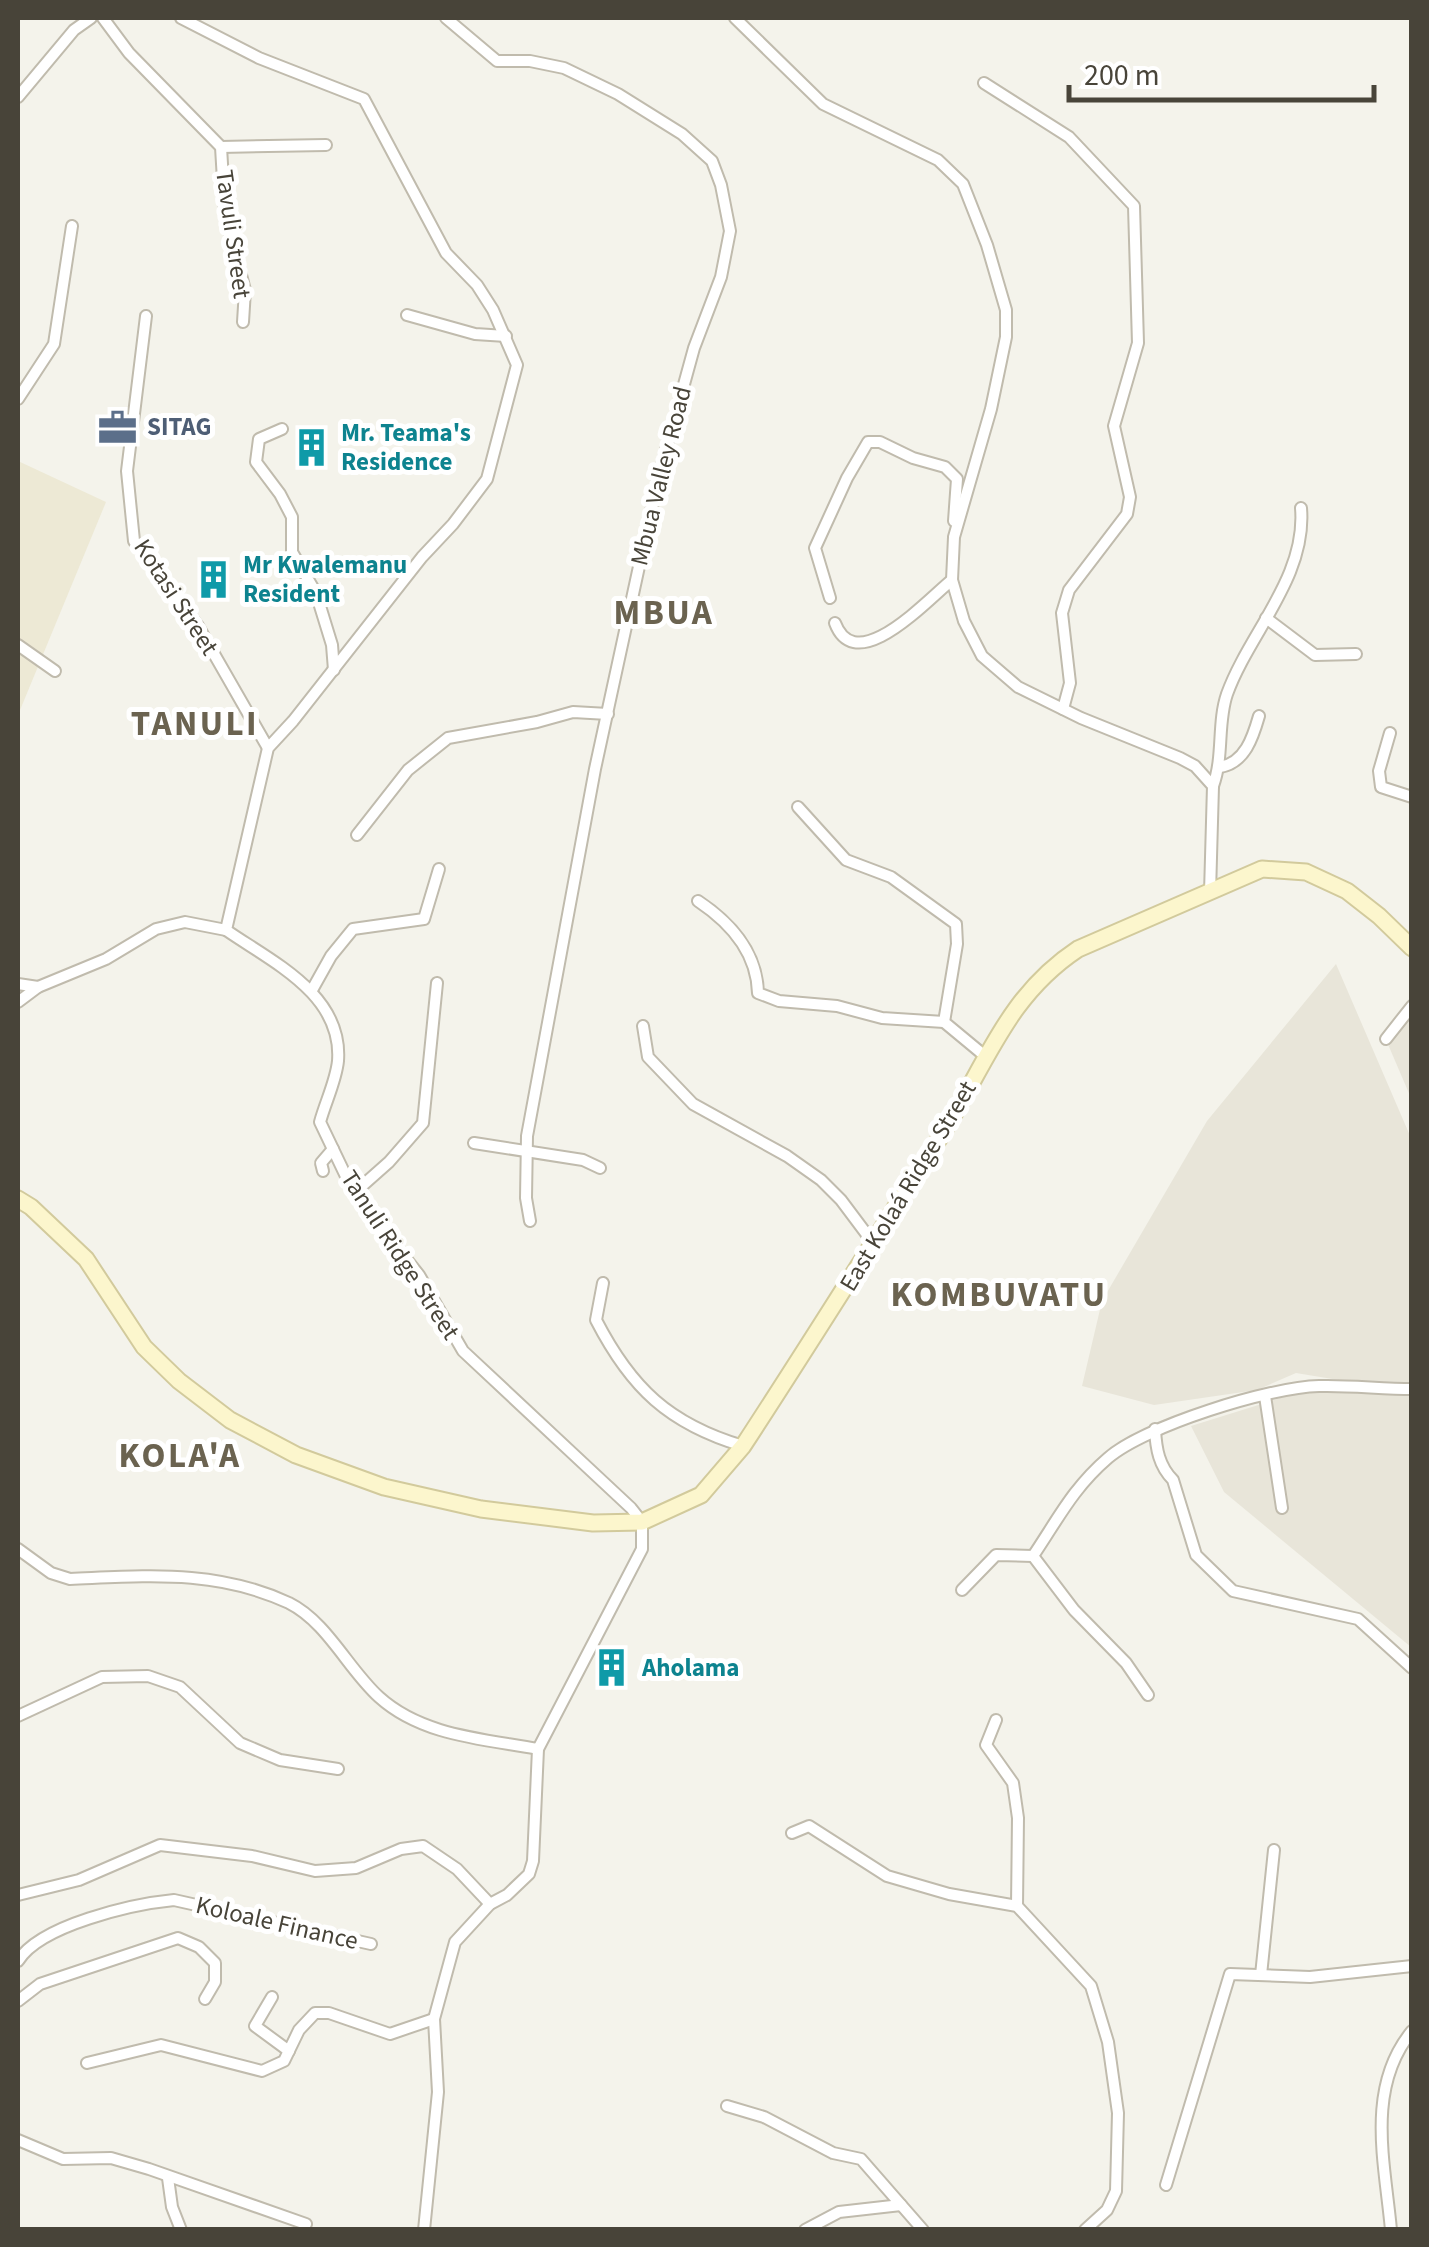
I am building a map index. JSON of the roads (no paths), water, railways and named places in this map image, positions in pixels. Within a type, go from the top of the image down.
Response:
[{"type":"street","points":[[18,96],[74,30],[91,18]]},
{"type":"street","name":"Tavuli Street","points":[[103,18],[129,53],[221,147],[225,214],[244,290],[243,322]]},
{"type":"street","points":[[18,1002],[38,987],[106,958],[156,929],[184,922],[226,930],[268,748],[488,478],[517,364],[477,286],[446,253],[364,99],[259,58],[181,18]]},
{"type":"street","name":"Mbua Valley Road","points":[[446,18],[498,61],[530,61],[564,68],[618,94],[672,128],[712,161],[730,231],[658,479],[591,788],[526,1149],[530,1220]]},
{"type":"street","points":[[735,18],[823,104],[938,160],[963,184],[988,245],[1006,310],[1006,336],[991,409],[954,537]]},
{"type":"street","points":[[984,82],[1069,137],[1134,206],[1138,343],[1114,426],[1130,497],[1126,514],[1069,590],[1062,612],[1070,683],[1062,709]]},
{"type":"street","name":"Tavuli Street","points":[[221,147],[326,145]]},
{"type":"street","points":[[18,398],[54,344],[72,226]]},
{"type":"street","points":[[406,315],[475,334],[506,336]]},
{"type":"street","name":"Kotasi Street","points":[[146,316],[127,471],[134,541],[198,626],[268,748]]},
{"type":"street","points":[[282,429],[259,439],[256,462],[292,517],[292,552],[316,593],[332,645],[334,671]]},
{"type":"street","points":[[830,598],[815,548],[846,478],[868,442],[880,442],[945,468],[956,479],[952,580],[956,601],[982,656],[1018,686],[1062,709],[1195,766],[1213,786]]},
{"type":"street","points":[[1210,894],[1213,786],[1220,767],[1225,698],[1291,570],[1302,522],[1301,508]]},
{"type":"street","points":[[836,623],[840,636],[852,644],[869,642],[888,634],[952,580]]},
{"type":"street","points":[[1266,618],[1314,656],[1356,654]]},
{"type":"street","points":[[18,645],[54,671]]},
{"type":"street","points":[[356,835],[408,770],[448,738],[573,712],[608,714]]},
{"type":"street","points":[[1220,767],[1226,767],[1244,752],[1254,738],[1259,716]]},
{"type":"street","points":[[1390,733],[1378,771],[1381,787],[1412,797]]},
{"type":"street","points":[[798,808],[846,860],[891,877],[956,924],[957,944],[944,1022]]},
{"type":"street","points":[[312,990],[331,956],[353,929],[424,919],[439,869]]},
{"type":"street","name":"East Kolaá Ridge Street","points":[[642,1522],[700,1495],[743,1446],[963,1100],[995,1036],[1054,965],[1078,949],[1262,869],[1306,872],[1347,892],[1410,946]]},
{"type":"street","points":[[698,900],[714,910],[747,948],[758,974],[758,993],[779,1001],[837,1006],[871,1016],[944,1022],[986,1056]]},
{"type":"street","name":"Tanuli Ridge Street","points":[[226,930],[312,990],[333,1022],[338,1061],[320,1122],[354,1192],[419,1275],[463,1351],[642,1522]]},
{"type":"street","points":[[1410,946],[1412,962]]},
{"type":"street","points":[[354,1192],[390,1162],[422,1124],[437,983]]},
{"type":"street","points":[[18,984],[38,987]]},
{"type":"street","points":[[1386,1039],[1412,1006]]},
{"type":"street","points":[[643,1026],[648,1057],[693,1104],[787,1156],[821,1180],[874,1244]]},
{"type":"street","points":[[474,1143],[583,1160],[600,1168]]},
{"type":"street","points":[[323,1172],[322,1162],[332,1148]]},
{"type":"street","points":[[18,1199],[86,1259],[144,1347],[179,1381],[230,1420],[296,1455],[384,1488],[481,1509],[593,1522],[642,1522],[642,1549],[631,1575],[538,1749],[533,1862],[529,1874],[508,1895],[490,1904],[456,1942],[434,2019],[438,2092],[424,2230]]},
{"type":"street","points":[[603,1283],[596,1320],[641,1388],[703,1434],[743,1446]]},
{"type":"street","points":[[1033,1556],[1061,1509],[1084,1482],[1110,1456],[1156,1429],[1265,1396],[1317,1386],[1412,1389]]},
{"type":"street","points":[[1265,1396],[1282,1508]]},
{"type":"street","points":[[1156,1429],[1160,1460],[1173,1480],[1196,1555],[1232,1591],[1358,1619],[1412,1668]]},
{"type":"street","points":[[18,1549],[51,1573],[70,1579],[195,1576],[243,1585],[293,1605],[320,1629],[380,1698],[410,1718],[438,1730],[538,1749]]},
{"type":"street","points":[[962,1590],[996,1555],[1033,1556]]},
{"type":"street","points":[[1033,1556],[1074,1610],[1126,1663],[1148,1696]]},
{"type":"street","points":[[18,1716],[102,1678],[148,1676],[180,1687],[240,1743],[280,1760],[338,1769]]},
{"type":"street","points":[[996,1720],[986,1745],[1012,1783],[1018,1818],[1016,1906]]},
{"type":"street","points":[[792,1834],[809,1826],[887,1876],[949,1894],[1016,1906],[1091,1986],[1108,2042],[1118,2112],[1116,2190],[1106,2210],[1085,2230]]},
{"type":"street","points":[[18,1895],[79,1880],[160,1845],[252,1856],[315,1871],[356,1868],[401,1849],[422,1846],[457,1869],[490,1904]]},
{"type":"street","points":[[1261,1975],[1274,1850]]},
{"type":"street","name":"Koloale Finance","points":[[18,1961],[24,1951],[73,1926],[146,1903],[174,1900],[371,1944]]},
{"type":"street","points":[[18,2002],[40,1984],[178,1938],[199,1948],[214,1963],[215,1982],[205,1998]]},
{"type":"street","points":[[1166,2185],[1230,1974],[1326,1976],[1412,1966]]},
{"type":"street","points":[[272,1997],[255,2026],[289,2050]]},
{"type":"street","points":[[87,2063],[161,2045],[262,2071],[284,2061],[299,2030],[316,2013],[330,2013],[390,2034],[434,2019]]},
{"type":"street","points":[[1391,2230],[1380,2133],[1383,2095],[1402,2044],[1412,2031]]},
{"type":"street","points":[[728,2106],[764,2117],[832,2153],[861,2159],[923,2230]]},
{"type":"street","points":[[18,2140],[63,2160],[111,2158],[306,2224]]},
{"type":"street","points":[[168,2178],[172,2207],[181,2230]]},
{"type":"street","points":[[805,2230],[839,2212],[901,2205]]},
{"type":"place","name":"SITAG","points":[[117,427]]},
{"type":"place","name":"Mr. Teama's Residence","points":[[311,447]]},
{"type":"place","name":"Mr Kwalemanu Resident","points":[[213,579]]},
{"type":"place","name":"Aholama","points":[[612,1668]]},
{"type":"district","name":"MBUA","points":[[664,613]]},
{"type":"district","name":"TANULI","points":[[195,724]]},
{"type":"district","name":"KOMBUVATU","points":[[999,1295]]},
{"type":"district","name":"KOLA'A","points":[[180,1456]]}]
